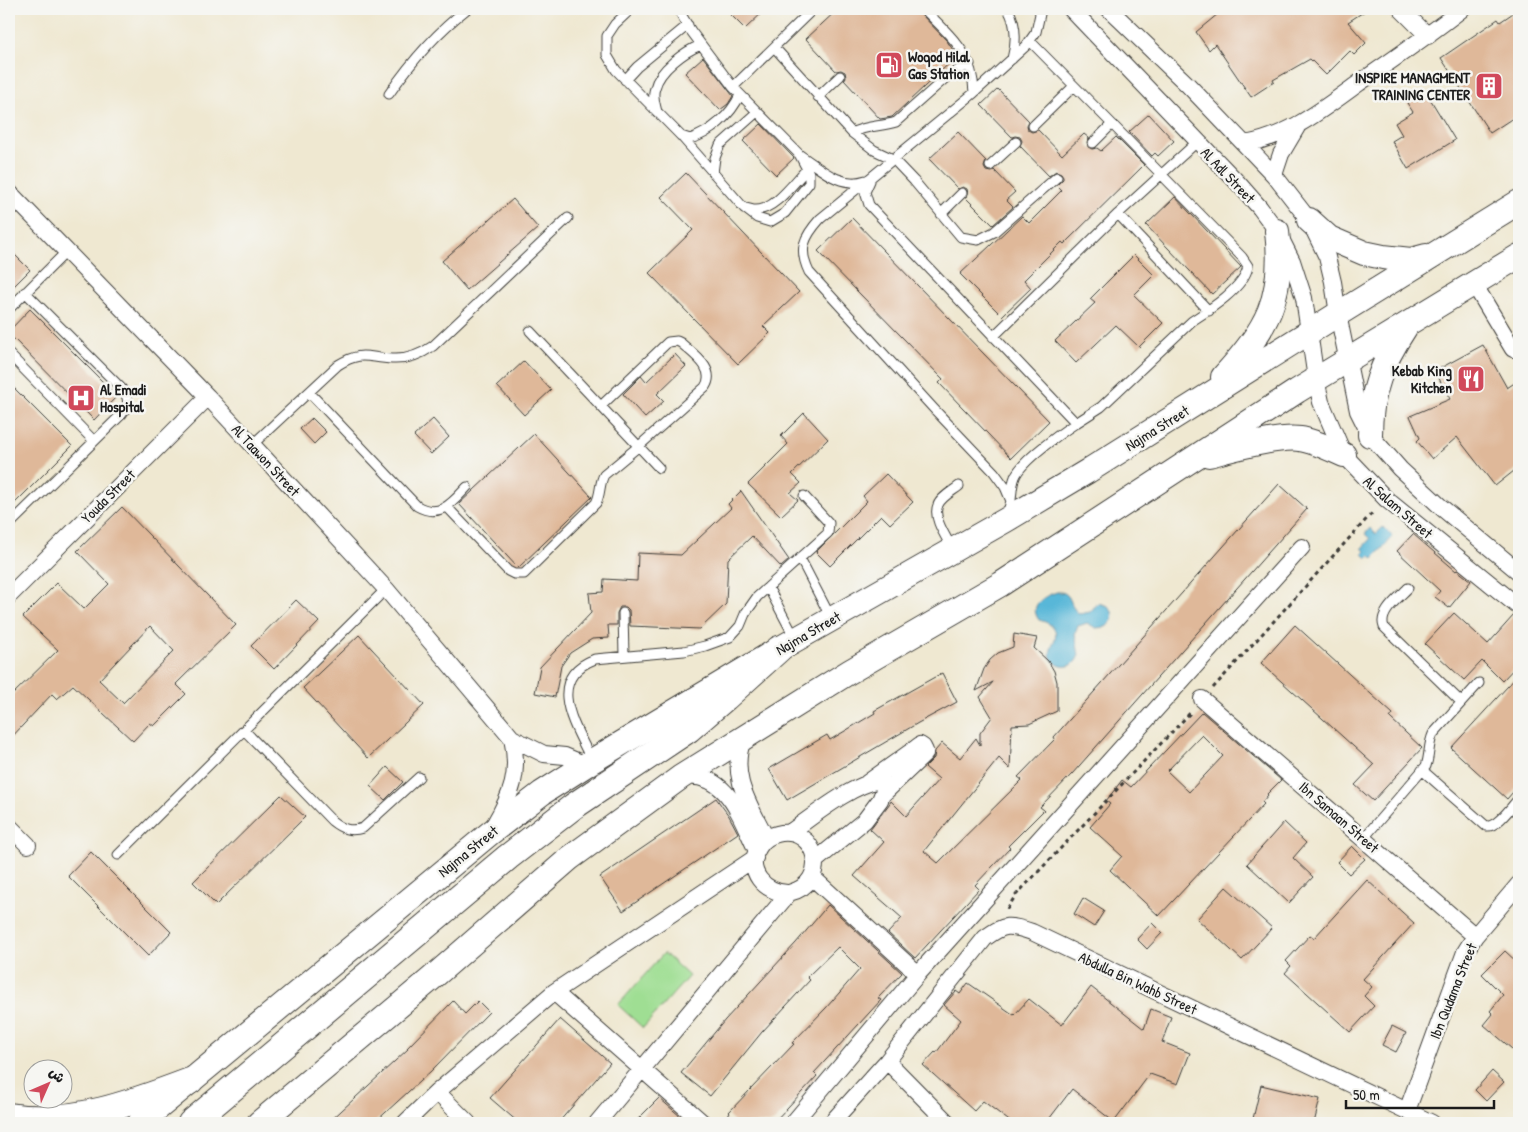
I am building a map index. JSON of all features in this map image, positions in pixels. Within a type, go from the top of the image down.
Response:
[{"type":"main road","name":"Najma Street","points":[[140,1123],[489,834],[542,793],[788,645],[953,550],[1008,511],[1088,472],[1519,202]]},
{"type":"main road","points":[[1309,220],[1329,238],[1364,253],[1411,260],[1435,253]]},
{"type":"main road","points":[[1204,398],[1252,343],[1272,307],[1279,273],[1280,255],[1277,231]]},
{"type":"main road","points":[[259,1123],[431,979],[570,858],[681,777],[849,672],[1000,584],[1188,460],[1316,379],[1519,256]]},
{"type":"main road","points":[[1370,435],[1370,412],[1381,372],[1393,346],[1408,325]]},
{"type":"main road","points":[[1188,460],[1247,445],[1300,439],[1324,446],[1344,455]]},
{"type":"main road","points":[[191,1123],[508,856],[574,806],[689,729],[788,645]]},
{"type":"main road","points":[[9,1116],[43,1119],[84,1114],[127,1103],[190,1081]]},
{"type":"street","name":"Al Adl Street","points":[[1070,9],[1244,189],[1277,231],[1299,279],[1304,298],[1316,379]]},
{"type":"street","points":[[1109,9],[1188,85],[1245,144],[1274,175],[1309,220],[1327,257],[1348,361]]},
{"type":"street","points":[[1401,9],[1428,36]]},
{"type":"street","points":[[1245,144],[1267,139],[1298,126],[1428,36],[1462,9]]},
{"type":"street","points":[[1274,175],[1280,154],[1298,126]]},
{"type":"street","name":"Al Taawon Street","points":[[10,196],[67,251],[208,397],[386,589],[512,738],[544,754],[565,756],[589,763]]},
{"type":"street","points":[[1474,284],[1513,349]]},
{"type":"street","name":"Al Salam Street","points":[[1348,361],[1358,411],[1370,435],[1400,469],[1441,507],[1519,572]]},
{"type":"street","name":"Al Salam Street","points":[[1316,379],[1322,402],[1344,455],[1386,499],[1519,607]]},
{"type":"street","name":"Youda Street","points":[[9,596],[208,397]]},
{"type":"street","points":[[793,1123],[918,974],[1302,547]]},
{"type":"street","name":"Ibn Samaan Street","points":[[1202,700],[1475,936]]},
{"type":"street","points":[[489,834],[504,809],[516,774],[516,756],[512,738]]},
{"type":"street","points":[[743,739],[738,759],[739,779],[759,849],[754,866],[760,881],[773,891],[789,893]]},
{"type":"street","points":[[789,833],[842,797],[865,784],[920,745],[923,746],[925,754],[882,795]]},
{"type":"street","points":[[681,777],[700,777],[718,785],[726,792],[759,849]]},
{"type":"street","points":[[597,1123],[789,893],[805,886],[814,869],[866,820],[886,788],[885,784],[880,780],[865,784]]},
{"type":"street","points":[[9,826],[28,845]]},
{"type":"street","points":[[405,1123],[437,1092],[554,992],[759,849],[774,834],[789,833],[799,836],[808,842],[813,851],[814,869],[918,974]]},
{"type":"street","name":"Ibn Qudama Street","points":[[1407,1111],[1462,959],[1475,936],[1519,885]]},
{"type":"street","name":"Abdulla Bin Wahb Street","points":[[831,1123],[886,1061],[985,938],[999,928],[1015,926],[1032,932],[1432,1123]]},
{"type":"street","points":[[554,992],[704,1123]]},
{"type":"street","points":[[886,1061],[948,1123]]},
{"type":"street","points":[[437,1092],[468,1123]]},
{"type":"lane","points":[[389,94],[424,48],[467,9]]},
{"type":"lane","points":[[631,9],[615,24],[608,36],[607,55],[624,80],[681,136],[744,208],[757,218],[770,222],[785,213],[809,183],[809,174],[799,154]]},
{"type":"lane","points":[[678,9],[701,45],[733,87],[799,154],[841,181],[858,183],[871,178]]},
{"type":"lane","points":[[733,87],[813,9]]},
{"type":"lane","points":[[924,9],[956,42],[970,64],[974,93]]},
{"type":"lane","points":[[1008,9],[1014,22],[1016,34],[1016,47],[1012,59]]},
{"type":"lane","points":[[1008,511],[1005,487],[994,472],[809,272],[803,250],[805,238],[812,228],[974,93],[1030,41],[1036,32],[1040,14],[1039,9]]},
{"type":"lane","points":[[624,80],[636,67],[688,26]]},
{"type":"lane","points":[[1008,511],[1018,472],[1040,449],[1101,407],[1192,321],[1208,311],[1241,282],[1248,266],[1242,257],[1163,175],[1030,41]]},
{"type":"lane","points":[[657,113],[653,98],[657,82],[671,64],[688,50],[701,45]]},
{"type":"lane","points":[[774,47],[852,133],[874,150],[893,159],[961,237],[978,240],[994,232],[1057,177]]},
{"type":"lane","points":[[852,133],[868,126],[896,122],[949,75],[970,64]]},
{"type":"lane","points":[[818,97],[840,76]]},
{"type":"lane","points":[[1033,126],[1074,86]]},
{"type":"lane","points":[[681,136],[690,138],[711,129],[733,107],[740,95]]},
{"type":"lane","points":[[713,172],[715,158],[720,145],[757,112]]},
{"type":"lane","points":[[1093,143],[1112,124]]},
{"type":"lane","points":[[990,166],[1016,142]]},
{"type":"lane","points":[[993,337],[1118,214],[1197,142]]},
{"type":"lane","points":[[744,208],[757,210],[767,207],[781,197],[806,169]]},
{"type":"lane","points":[[871,178],[865,192],[869,205],[1076,423]]},
{"type":"lane","points":[[941,214],[962,193]]},
{"type":"lane","points":[[1118,214],[1208,311]]},
{"type":"lane","points":[[252,445],[338,365],[347,360],[357,356],[368,355],[402,359],[413,357],[433,346],[568,218]]},
{"type":"lane","points":[[9,308],[67,251]]},
{"type":"lane","points":[[9,526],[126,410],[128,404],[126,394],[25,292]]},
{"type":"lane","points":[[530,331],[659,468]]},
{"type":"lane","points":[[447,507],[508,570],[514,574],[524,574],[596,503],[601,480],[604,475],[705,387],[709,379],[708,372],[705,366],[681,343],[677,341],[668,342],[601,406]]},
{"type":"lane","points":[[9,354],[94,441]]},
{"type":"lane","points":[[310,392],[417,506],[424,510],[432,511],[447,507],[467,487]]},
{"type":"lane","points":[[953,550],[937,517],[937,510],[942,500],[960,486]]},
{"type":"lane","points":[[589,763],[568,710],[566,699],[570,678],[585,663],[595,659],[684,651],[730,637],[740,626],[752,603],[824,536],[830,528],[826,520],[804,496]]},
{"type":"lane","points":[[800,558],[832,620]]},
{"type":"lane","points":[[768,587],[788,645]]},
{"type":"lane","points":[[1408,588],[1385,614],[1382,624],[1461,702]]},
{"type":"lane","points":[[118,855],[386,589]]},
{"type":"lane","points":[[623,613],[624,656]]},
{"type":"lane","points":[[1363,838],[1422,770],[1428,761],[1430,741],[1433,734],[1479,683]]},
{"type":"lane","points":[[244,730],[332,820],[346,830],[363,828],[419,777]]},
{"type":"lane","points":[[1422,770],[1489,827],[1495,824],[1519,798]]},
{"type":"green space","points":[[664,953],[689,976],[643,1028],[618,1005]]},
{"type":"water","points":[[1383,527],[1393,537],[1373,558],[1370,555],[1367,558],[1363,554],[1365,551],[1362,548],[1370,539],[1365,534],[1370,528],[1376,534]]},
{"type":"water","points":[[1057,592],[1066,594],[1076,611],[1080,614],[1090,612],[1098,603],[1108,606],[1113,614],[1111,622],[1106,627],[1096,628],[1087,623],[1078,626],[1075,634],[1079,655],[1074,663],[1067,666],[1059,665],[1052,660],[1050,652],[1056,635],[1055,631],[1050,625],[1039,620],[1035,610],[1039,602]]},
{"type":"building","points":[[725,9],[766,9],[745,29]]},
{"type":"building","name":"Woqod Hilal Gas Station","points":[[838,9],[917,9],[947,41],[957,56],[892,117],[880,119],[844,80],[846,77],[845,72],[841,70],[836,71],[806,39]]},
{"type":"building","points":[[1224,9],[1368,9],[1348,22],[1366,43],[1354,55],[1350,51],[1326,75],[1310,59],[1273,80],[1274,82],[1251,97],[1215,44],[1209,50],[1196,32]]},
{"type":"building","name":"INSPIRE MANAGMENT TRAINING CENTER","points":[[1519,9],[1519,114],[1490,133],[1441,58],[1498,19],[1500,22]]},
{"type":"building","points":[[703,57],[733,96],[728,104],[720,110],[685,73]]},
{"type":"building","points":[[998,89],[1029,121],[1027,125],[1028,130],[1032,132],[1038,130],[1062,155],[1084,134],[1089,138],[1087,142],[1088,147],[1092,149],[1097,148],[1101,151],[1116,137],[1144,165],[1064,244],[1062,242],[1024,280],[1031,288],[1002,316],[960,274],[1022,216],[1029,223],[1062,190],[1057,185],[1063,179],[1063,176],[1056,171],[1049,176],[1020,146],[1022,141],[1020,137],[1012,137],[981,105]]},
{"type":"building","points":[[1426,92],[1455,140],[1408,169],[1392,141],[1402,135],[1395,123],[1413,112],[1407,103]]},
{"type":"building","points":[[1149,114],[1174,141],[1158,156],[1155,153],[1152,156],[1129,132]]},
{"type":"building","points":[[761,124],[794,158],[776,175],[743,141]]},
{"type":"building","points":[[958,132],[986,161],[984,167],[986,171],[991,172],[994,170],[1015,192],[1006,200],[1013,207],[993,225],[966,198],[968,194],[967,189],[963,187],[958,189],[929,159]]},
{"type":"building","points":[[686,173],[799,292],[763,326],[770,333],[738,364],[649,273],[693,230],[661,197]]},
{"type":"building","points":[[1175,197],[1241,267],[1212,294],[1146,225]]},
{"type":"building","points":[[513,199],[538,228],[467,290],[442,261]]},
{"type":"building","points":[[852,218],[1049,421],[1011,458],[939,383],[943,379],[818,251]]},
{"type":"building","points":[[9,249],[30,270],[9,291]]},
{"type":"building","points":[[1134,255],[1154,275],[1134,295],[1163,323],[1139,347],[1116,325],[1076,363],[1055,341],[1095,303],[1090,299]]},
{"type":"building","points":[[30,309],[117,396],[94,420],[9,334],[9,331]]},
{"type":"building","points":[[1483,345],[1507,388],[1519,380],[1519,467],[1495,486],[1457,437],[1432,459],[1417,441],[1420,438],[1410,416],[1450,399],[1435,371]]},
{"type":"building","points":[[675,354],[686,366],[657,394],[664,401],[645,418],[623,394],[641,376],[646,382]]},
{"type":"building","points":[[524,361],[551,390],[524,415],[497,386]]},
{"type":"building","points":[[9,383],[72,446],[9,509]]},
{"type":"building","points":[[804,413],[828,439],[792,474],[801,483],[790,493],[798,500],[781,516],[748,484],[788,444],[781,436]]},
{"type":"building","points":[[312,418],[326,432],[314,444],[300,429]]},
{"type":"building","points":[[433,419],[449,437],[431,454],[414,436]]},
{"type":"building","points":[[534,434],[592,497],[518,568],[459,504]]},
{"type":"building","points":[[886,474],[913,502],[890,524],[881,515],[830,566],[816,552],[867,501],[863,496]]},
{"type":"building","points":[[1279,484],[1307,509],[1072,774],[1040,807],[1044,810],[1008,846],[1010,848],[975,885],[979,889],[915,958],[888,933],[902,918],[854,876],[884,842],[870,829],[891,801],[906,816],[939,779],[925,767],[934,758],[935,751],[942,743],[960,758],[976,738],[980,745],[980,733],[992,717],[980,697],[993,682],[976,691],[984,669],[990,660],[998,653],[1013,647],[1014,634],[1037,638],[1034,648],[1048,661],[1054,671],[1057,682],[1057,711],[1029,724],[1012,725],[1010,769],[999,758],[924,851],[938,863],[1022,780],[1018,777],[1055,739],[1054,737]]},
{"type":"building","points":[[741,491],[789,560],[781,567],[752,536],[728,559],[726,604],[700,629],[630,626],[629,610],[626,607],[620,607],[617,613],[617,625],[608,625],[609,638],[592,639],[570,653],[561,666],[555,697],[535,693],[540,667],[591,613],[589,593],[603,592],[604,579],[637,581],[638,553],[681,555],[731,508],[728,504]]},
{"type":"building","points":[[122,507],[236,625],[176,684],[186,694],[154,726],[150,723],[133,741],[73,685],[57,699],[52,694],[9,740],[9,698],[58,650],[23,617],[57,583],[84,609],[109,584],[77,551]],"holes":[[[150,626],[174,651],[123,703],[99,680]]]},
{"type":"building","points":[[1413,534],[1456,571],[1471,581],[1449,608],[1435,597],[1440,591],[1397,551]]},
{"type":"building","points":[[296,600],[319,622],[274,669],[251,646]]},
{"type":"building","points":[[1454,613],[1488,644],[1514,615],[1519,617],[1519,663],[1502,681],[1482,661],[1464,680],[1425,644]]},
{"type":"building","points":[[1295,625],[1393,714],[1390,718],[1422,748],[1373,801],[1355,785],[1374,765],[1261,663]]},
{"type":"building","points":[[359,635],[424,705],[368,758],[303,688]]},
{"type":"building","points":[[942,673],[957,702],[787,800],[769,769],[827,735],[830,740],[875,713],[874,711]]},
{"type":"building","points":[[1519,674],[1519,785],[1507,799],[1451,748]]},
{"type":"building","points":[[1202,712],[1281,780],[1267,794],[1262,802],[1264,804],[1159,916],[1110,870],[1122,856],[1090,827],[1110,804],[1106,801],[1122,780],[1131,787]],"holes":[[[1202,735],[1223,756],[1189,792],[1167,771]]]},
{"type":"building","points":[[387,767],[403,782],[385,800],[370,786]]},
{"type":"building","points":[[281,795],[305,817],[216,905],[193,882]]},
{"type":"building","points":[[716,798],[738,833],[623,911],[600,877]]},
{"type":"building","points":[[1284,822],[1306,843],[1293,858],[1313,877],[1289,903],[1247,864]]},
{"type":"building","points":[[1352,846],[1365,859],[1349,874],[1337,862]]},
{"type":"building","points":[[91,852],[171,932],[148,956],[68,876]]},
{"type":"building","points":[[1367,880],[1414,923],[1363,979],[1372,987],[1364,996],[1374,1006],[1350,1032],[1285,973],[1291,966],[1286,961],[1310,935],[1314,938]]},
{"type":"building","points":[[1226,887],[1272,928],[1242,960],[1197,919]]},
{"type":"building","points":[[1083,898],[1104,911],[1094,927],[1074,914]]},
{"type":"building","points":[[828,905],[902,973],[878,998],[881,1000],[814,1073],[817,1076],[773,1123],[735,1123],[728,1116],[729,1112],[794,1044],[792,1043],[860,969],[838,947],[807,977],[810,980],[762,1032],[710,1096],[681,1073],[725,1020],[796,943]]},
{"type":"building","points":[[1152,923],[1162,933],[1147,949],[1137,939]]},
{"type":"building","points":[[1505,951],[1519,964],[1519,1055],[1484,1025],[1493,1014],[1490,1011],[1503,995],[1482,974]]},
{"type":"building","points":[[968,983],[1014,1015],[1029,999],[1062,1025],[1091,987],[1144,1029],[1151,1009],[1171,1017],[1162,1042],[1190,1053],[1178,1084],[1150,1074],[1114,1122],[1072,1089],[1046,1123],[1012,1123],[983,1101],[974,1111],[923,1065],[936,1053],[961,1020],[944,1005],[956,991],[960,994]]},
{"type":"building","points":[[453,1001],[465,1014],[478,1001],[489,1012],[431,1071],[374,1123],[328,1123],[408,1049]]},
{"type":"building","points":[[560,1019],[610,1063],[558,1123],[519,1123],[490,1098]]},
{"type":"building","points":[[1392,1026],[1406,1033],[1396,1052],[1382,1045]]},
{"type":"building","points":[[1492,1071],[1504,1082],[1486,1101],[1475,1090]]},
{"type":"building","points":[[1261,1085],[1320,1099],[1314,1123],[1252,1123]]},
{"type":"building","points":[[659,1098],[688,1123],[634,1123]]},
{"type":"place","name":"Woqod Hilal Gas Station","points":[[889,65]]},
{"type":"place","name":"INSPIRE MANAGMENT TRAINING CENTER","points":[[1489,86]]},
{"type":"place","name":"Kebab King Kitchen","points":[[1471,379]]},
{"type":"place","name":"Al Emadi Hospital","points":[[81,398]]}]
